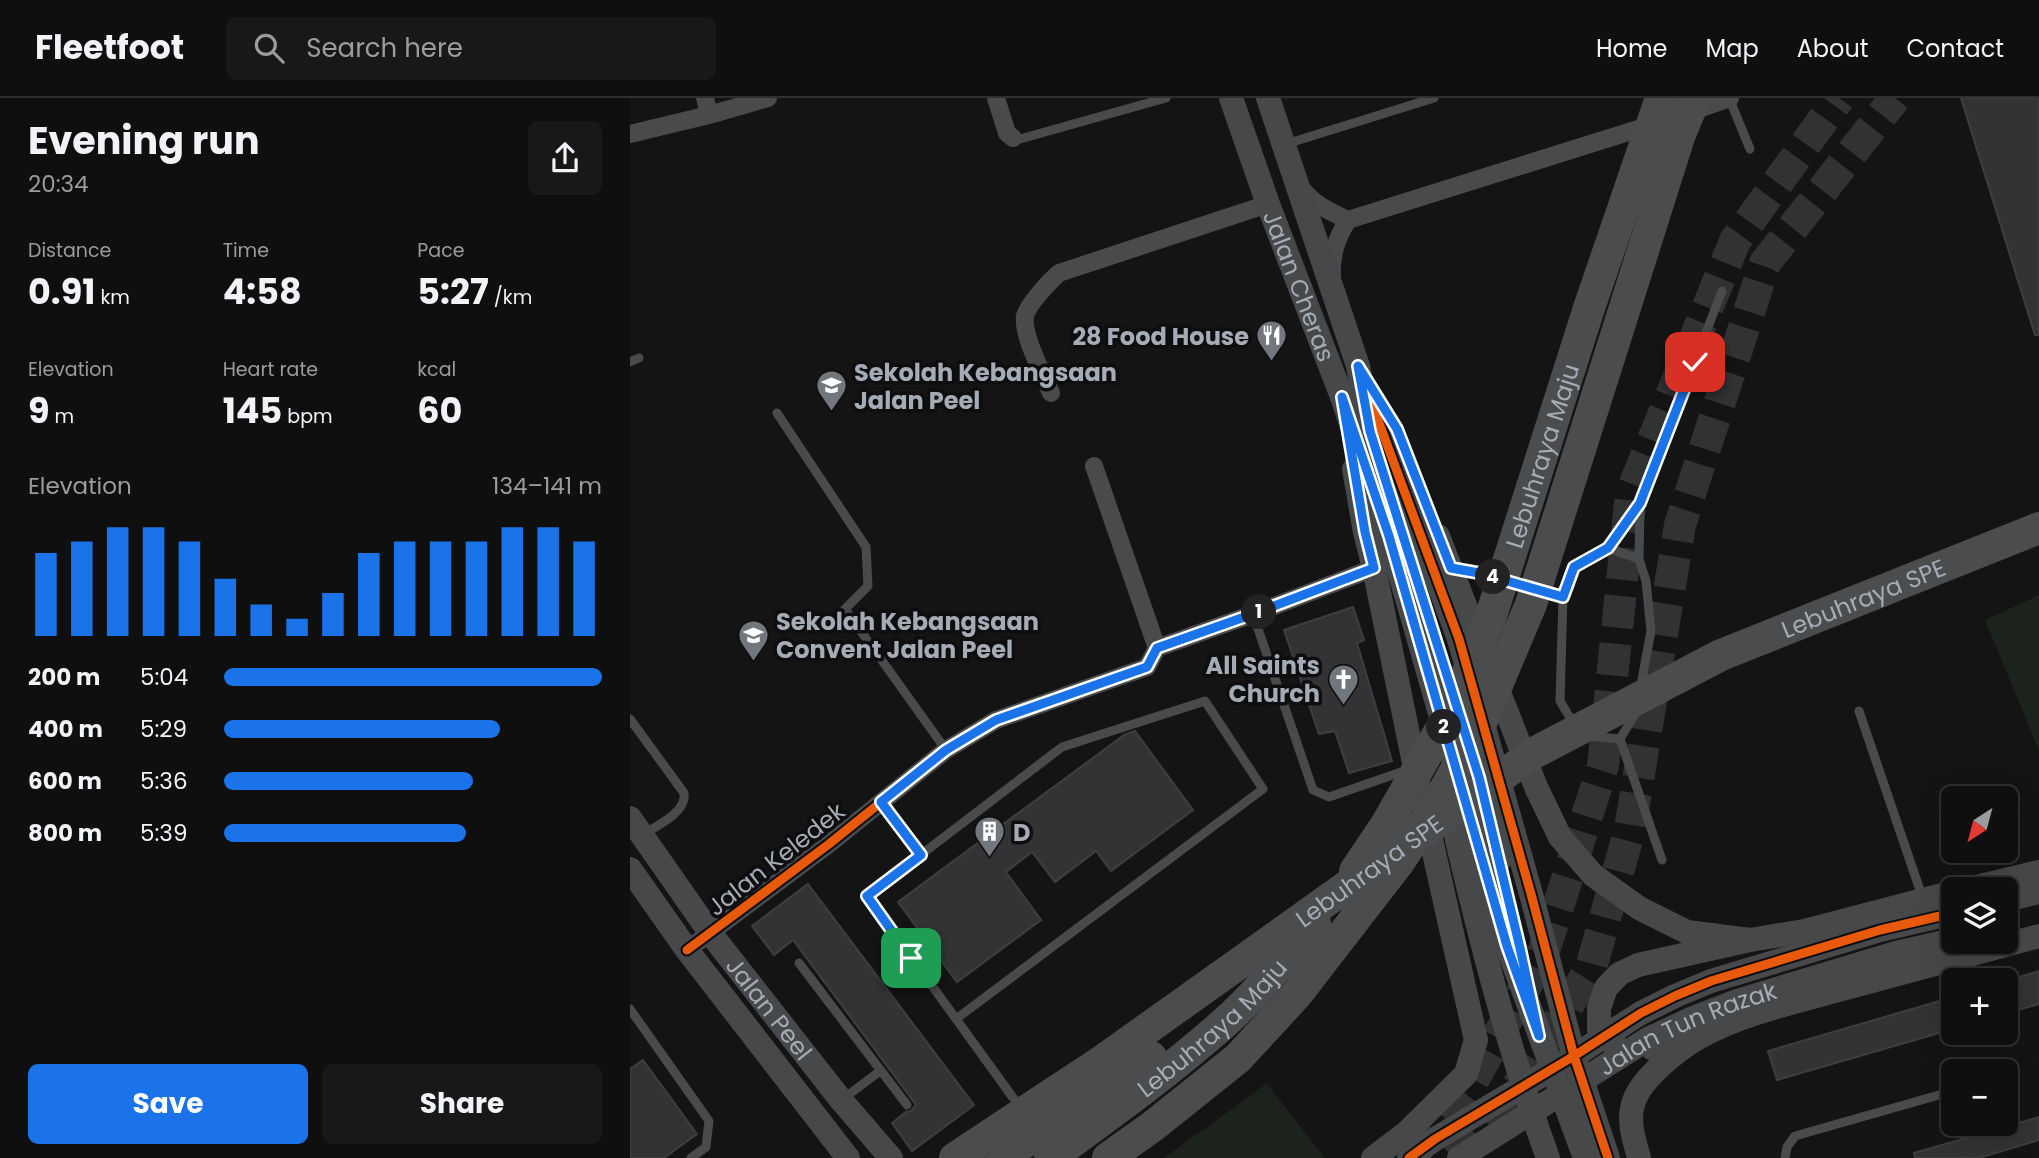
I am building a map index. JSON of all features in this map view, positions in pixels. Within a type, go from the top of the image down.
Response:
[{"type":"highway","name":"Lebuhraya Maju","points":[[1050,1158],[1136,1095],[1226,1021],[1279,966],[1348,882],[1386,825],[1453,708],[1490,620],[1589,308],[1661,98]]},
{"type":"highway","name":"Lebuhraya Maju","points":[[1108,1158],[1238,1058],[1297,994],[1399,862],[1439,800],[1478,730],[1531,604],[1631,284],[1680,134],[1695,98]]},
{"type":"highway","name":"Lebuhraya SPE","points":[[955,1158],[1102,1061],[1534,753],[1721,655],[2039,528]]},
{"type":"highway","name":"Lebuhraya SPE","points":[[1001,1158],[1118,1081],[1539,765],[1734,664],[2039,552]]},
{"type":"street","points":[[630,134],[707,107],[768,98]]},
{"type":"street","points":[[996,98],[1007,133],[1013,138]]},
{"type":"street","name":"Jalan Cheras","points":[[1231,98],[1268,204],[1342,397],[1389,536],[1507,946],[1584,1158]]},
{"type":"street","name":"Jalan Cheras","points":[[1268,98],[1358,366],[1370,431],[1479,777],[1539,1036]]},
{"type":"street","points":[[1297,181],[1306,195],[1320,207],[1348,220],[1620,136],[1730,98]]},
{"type":"street","points":[[1051,393],[1028,339],[1025,315],[1046,283],[1059,273],[1268,204]]},
{"type":"street","points":[[1333,289],[1334,244],[1348,220]]},
{"type":"street","points":[[1358,366],[1397,429],[1535,787],[1560,837],[1593,875],[1639,908],[1687,932],[1750,940]]},
{"type":"street","points":[[1358,366],[1459,639],[1574,1056],[1608,1158]]},
{"type":"street","points":[[1342,397],[1365,532],[1476,1040],[1466,1074],[1406,1133],[1373,1158]]},
{"type":"street","points":[[1342,397],[1376,541],[1428,717],[1477,926],[1523,1087],[1548,1158]]},
{"type":"street","points":[[1094,466],[1157,648]]},
{"type":"street","name":"Jalan Keledek","points":[[687,950],[946,750],[996,720],[1147,667],[1157,648],[1374,568]]},
{"type":"street","name":"Jalan Peel","points":[[636,827],[711,934],[841,1100],[885,1150]]},
{"type":"street","name":"Jalan Peel","points":[[630,869],[687,950],[848,1158]]},
{"type":"street","points":[[2018,877],[2039,872]]},
{"type":"street","points":[[2018,897],[2039,892]]},
{"type":"street","points":[[1697,1038],[1638,1054],[1620,1051],[1599,1030],[1599,1008],[1606,988],[1619,974],[1638,965],[1804,930],[1941,895]]},
{"type":"street","name":"Jalan Tun Razak","points":[[1409,1158],[1435,1139],[1642,1013],[1699,986],[1880,930],[1941,916]]},
{"type":"street","points":[[2018,924],[2039,919]]},
{"type":"street","points":[[1639,1158],[1630,1124],[1635,1099],[1657,1070],[1697,1038],[1736,1020],[1798,1001],[2039,936]]},
{"type":"street","name":"Jalan Tun Razak","points":[[1459,1158],[1648,1039],[1691,1019],[1737,1001],[1896,953],[1941,943]]},
{"type":"street","points":[[1406,1133],[1437,1116],[1456,1111],[1482,1124],[1491,1143],[1488,1158]]},
{"type":"street","points":[[858,1158],[885,1150]]},
{"type":"lane","points":[[1013,138],[1020,139],[1166,98]]},
{"type":"lane","points":[[1285,144],[1434,98]]},
{"type":"lane","points":[[1730,98],[1750,149]]},
{"type":"lane","points":[[1620,739],[1579,735],[1560,701],[1563,597],[1574,567],[1608,548],[1640,503],[1722,291]]},
{"type":"lane","points":[[778,413],[866,547],[868,586],[845,608],[946,750]]},
{"type":"lane","points":[[1620,739],[1636,715],[1651,631],[1646,581],[1639,559],[1640,503]]},
{"type":"lane","points":[[1608,548],[1639,559]]},
{"type":"lane","points":[[1451,568],[1479,573],[1563,597]]},
{"type":"lane","points":[[1253,614],[1313,790],[1329,797],[1415,768]]},
{"type":"lane","points":[[956,1019],[1263,789],[1205,701],[1062,747],[867,896],[956,1019],[1014,1099]]},
{"type":"lane","points":[[1859,711],[1923,900]]},
{"type":"lane","points":[[630,719],[684,793],[685,799],[682,807],[636,827]]},
{"type":"lane","points":[[1620,739],[1662,860]]},
{"type":"lane","points":[[881,802],[921,855]]},
{"type":"lane","points":[[799,963],[906,1105]]},
{"type":"lane","points":[[630,1009],[709,1121],[706,1147],[691,1158]]},
{"type":"lane","points":[[841,1100],[880,1071]]},
{"type":"lane","points":[[1785,1158],[1787,1147],[1796,1136],[1941,1094]]},
{"type":"shaded area","points":[[2039,595],[2039,751],[1985,620]]},
{"type":"shaded area","points":[[1266,1084],[1325,1158],[1164,1158]]},
{"type":"building","points":[[1961,98],[2039,98],[2039,335],[2035,335]]},
{"type":"building","points":[[1353,607],[1364,640],[1357,643],[1392,761],[1349,773],[1335,731],[1319,734],[1284,630]]},
{"type":"building","name":"D","points":[[1135,731],[1193,810],[1111,871],[1096,851],[1055,882],[1032,852],[1006,872],[1041,920],[957,982],[898,902],[1124,735]]},
{"type":"building","points":[[808,884],[974,1105],[912,1151],[892,1123],[916,1105],[793,940],[774,955],[752,926]]},
{"type":"building","points":[[2039,971],[2039,1004],[2018,1010],[2018,977]]},
{"type":"building","points":[[1941,1001],[1941,1032],[1777,1080],[1768,1051]]},
{"type":"building","points":[[643,1060],[697,1134],[664,1158],[630,1158],[630,1069]]},
{"type":"building","points":[[2039,1117],[2039,1140],[1979,1158],[1915,1158],[1914,1153],[1973,1136],[2018,1136],[2018,1123]]},
{"type":"tunnel","points":[[1413,1154],[1471,1084],[1542,957],[1603,766],[1631,493],[1735,241],[1839,98]]},
{"type":"tunnel","points":[[1454,1158],[1504,1108],[1591,968],[1630,829],[1680,525],[1765,263],[1895,98]]},
{"type":"cycle path","points":[[1358,366],[1459,639],[1574,1056],[1608,1158]]},
{"type":"cycle path","points":[[687,950],[829,844],[946,750],[996,720],[1147,667],[1157,648],[1374,568]]},
{"type":"cycle path","points":[[1409,1158],[1435,1139],[1641,1013],[1675,996],[1711,981],[1880,930],[1941,916]]},
{"type":"place","name":"28 Food House","points":[[1272,363]]},
{"type":"place","name":"Sekolah Kebangsaan Jalan Peel","points":[[831,413]]},
{"type":"place","name":"Sekolah Kebangsaan Convent Jalan Peel","points":[[753,662]]},
{"type":"place","name":"All Saints Church","points":[[1343,706]]},
{"type":"place","name":"D","points":[[990,859]]},
{"type":"route","points":[[911,958],[867,896],[921,855],[881,802],[946,750],[996,720],[1147,667],[1157,648],[1374,568],[1365,532],[1342,397],[1389,536],[1507,946],[1539,1036],[1479,777],[1370,431],[1358,366],[1397,429],[1451,568],[1479,573],[1563,597],[1574,567],[1608,548],[1640,503],[1695,362]]}]
